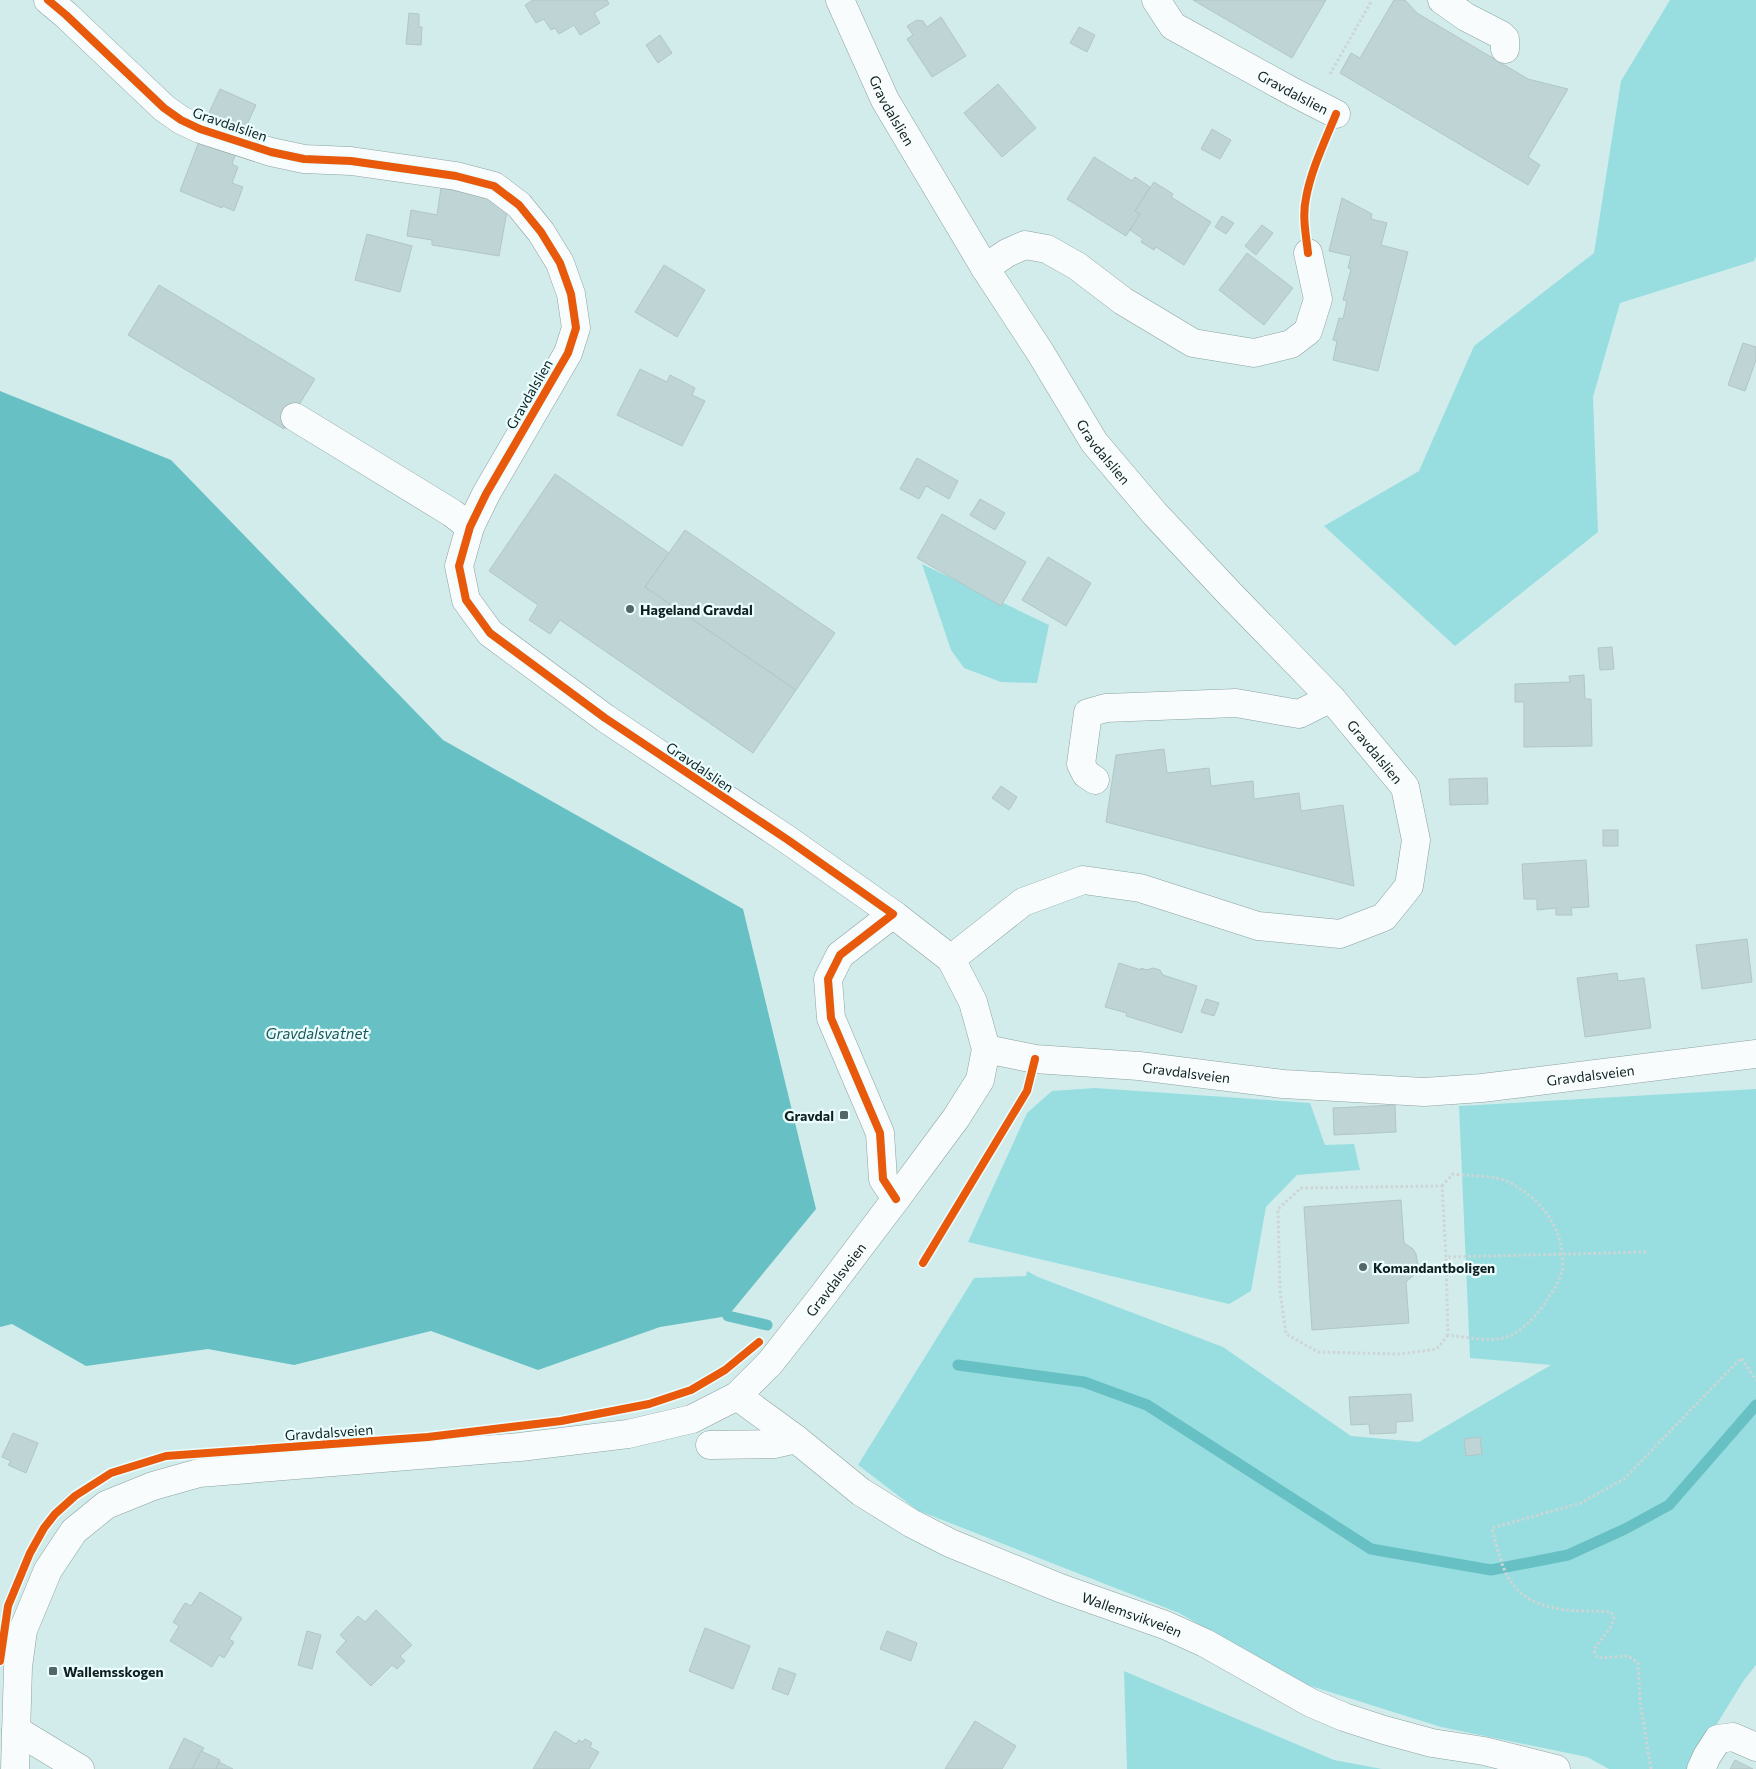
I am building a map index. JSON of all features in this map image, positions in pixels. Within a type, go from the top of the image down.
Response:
[{"type":"street","name":"Gravdalslien","points":[[48,0],[164,108],[181,120],[200,129],[271,152],[304,159],[351,161],[456,176],[494,186],[519,205],[541,232],[560,262],[571,294],[576,328],[568,352],[486,494],[470,528],[459,566],[466,600],[490,634],[605,718],[788,840],[893,914],[951,959],[973,1002],[986,1049]]},
{"type":"street","name":"Gravdalslien","points":[[840,0],[885,100],[985,268],[1040,352],[1094,442],[1155,514],[1331,698],[1405,786],[1416,840],[1408,886],[1384,917],[1340,934],[1258,926],[1140,888],[1083,880],[1023,902],[951,959]]},
{"type":"street","name":"Gravdalslien","points":[[1156,0],[1173,26],[1336,114]]},
{"type":"street","points":[[1442,0],[1466,17],[1501,35],[1505,39],[1505,49]]},
{"type":"street","points":[[985,268],[1006,253],[1025,245],[1047,249],[1076,266],[1123,301],[1193,343],[1254,353],[1291,344],[1308,330],[1318,299],[1308,253]]},
{"type":"street","points":[[295,417],[452,513],[470,528]]},
{"type":"street","points":[[1095,780],[1086,774],[1081,764],[1088,713],[1106,708],[1236,703],[1299,714],[1331,698]]},
{"type":"street","points":[[893,914],[840,955],[828,979],[831,1018],[880,1133],[883,1179],[896,1199]]},
{"type":"street","name":"Gravdalsveien","points":[[15,1769],[18,1667],[23,1630],[48,1570],[74,1531],[106,1505],[153,1486],[199,1473],[520,1447],[628,1434],[692,1419],[736,1396],[770,1363],[956,1118],[980,1080],[986,1049],[1035,1059],[1139,1066],[1282,1084],[1424,1092],[1482,1088],[1756,1054]]},
{"type":"street","name":"Wallemsvikveien","points":[[736,1396],[796,1438],[860,1492],[950,1544],[1060,1588],[1165,1625],[1205,1643],[1311,1703],[1344,1717],[1432,1743],[1484,1751],[1556,1769]]},
{"type":"street","points":[[710,1446],[774,1444],[796,1438]]},
{"type":"street","points":[[16,1730],[80,1769]]},
{"type":"street","points":[[1701,1769],[1718,1739],[1733,1737],[1756,1747]]},
{"type":"path","points":[[1340,56],[1372,0]]},
{"type":"path","points":[[1442,1186],[1301,1188],[1278,1209],[1280,1291],[1286,1334],[1318,1352],[1400,1354],[1437,1349],[1448,1335],[1442,1186],[1452,1174],[1489,1177],[1507,1181],[1539,1203],[1557,1229],[1562,1243],[1563,1269],[1542,1308],[1512,1335],[1493,1340],[1448,1335]]},
{"type":"path","points":[[1446,1257],[1648,1252]]},
{"type":"path","points":[[1651,1769],[1640,1701],[1638,1663],[1628,1656],[1599,1658],[1595,1655],[1594,1650],[1599,1640],[1610,1628],[1614,1616],[1610,1612],[1561,1609],[1535,1603],[1517,1591],[1505,1573],[1492,1528],[1581,1503],[1624,1479],[1741,1358],[1756,1380]]},
{"type":"shaded area","points":[[1670,0],[1756,0],[1756,257],[1754,261],[1620,303],[1593,397],[1598,532],[1455,646],[1324,526],[1419,471],[1474,346],[1594,253],[1621,81]]},
{"type":"shaded area","points":[[922,564],[1049,625],[1037,683],[1001,682],[964,668],[951,650]]},
{"type":"shaded area","points":[[1095,1088],[1310,1103],[1325,1145],[1354,1144],[1360,1170],[1297,1175],[1266,1207],[1251,1291],[1229,1304],[968,1242],[1027,1113],[1052,1091]]},
{"type":"shaded area","points":[[1756,1089],[1756,1665],[1744,1680],[1689,1769],[1609,1769],[1587,1757],[1441,1727],[1301,1683],[1179,1613],[917,1510],[858,1465],[974,1278],[1026,1276],[1027,1271],[1038,1277],[1223,1347],[1351,1436],[1419,1442],[1551,1365],[1470,1358],[1459,1106]]},
{"type":"shaded area","points":[[1124,1671],[1334,1760],[1382,1769],[1127,1769]]},
{"type":"water","name":"Gravdalsvatnet","points":[[0,391],[171,460],[443,740],[743,909],[816,1209],[728,1316],[660,1327],[538,1370],[431,1331],[294,1365],[208,1349],[86,1366],[12,1324],[0,1327]]},
{"type":"building","points":[[533,0],[607,0],[609,4],[594,13],[600,23],[580,35],[574,25],[559,34],[555,28],[551,30],[544,19],[536,23],[525,5]]},
{"type":"building","points":[[1193,0],[1326,0],[1292,58]]},
{"type":"building","points":[[1394,0],[1405,0],[1417,13],[1528,79],[1568,89],[1528,157],[1540,165],[1528,185],[1340,73],[1351,53],[1360,58]]},
{"type":"building","points":[[409,13],[419,14],[419,27],[422,27],[421,45],[406,44]]},
{"type":"building","points":[[941,17],[966,56],[932,77],[907,39],[913,35],[907,26],[917,20],[923,21],[927,27]]},
{"type":"building","points":[[1079,27],[1095,35],[1087,52],[1070,43]]},
{"type":"building","points":[[660,35],[672,53],[658,63],[646,45]]},
{"type":"building","points":[[998,84],[1036,128],[1002,157],[964,113]]},
{"type":"building","points":[[220,89],[256,105],[244,131],[210,120],[212,117],[208,115]]},
{"type":"building","points":[[1212,129],[1231,140],[1220,159],[1201,149]]},
{"type":"building","points":[[200,139],[236,153],[232,164],[238,167],[232,183],[243,187],[234,211],[180,191]]},
{"type":"building","points":[[1094,157],[1132,181],[1135,177],[1150,187],[1135,211],[1140,214],[1126,236],[1067,199]]},
{"type":"building","points":[[1154,182],[1173,194],[1171,197],[1211,222],[1184,265],[1156,247],[1154,250],[1141,242],[1143,239],[1130,230],[1140,214],[1135,211]]},
{"type":"building","points":[[441,188],[509,200],[499,256],[432,245],[432,240],[407,236],[411,210],[437,215]]},
{"type":"building","points":[[1342,198],[1372,214],[1371,219],[1387,223],[1381,245],[1408,252],[1378,371],[1333,360],[1337,341],[1333,340],[1339,318],[1343,319],[1347,301],[1343,300],[1351,269],[1348,268],[1351,256],[1329,251]]},
{"type":"building","points":[[1222,216],[1234,223],[1226,234],[1215,227]]},
{"type":"building","points":[[1262,225],[1273,233],[1256,255],[1245,246]]},
{"type":"building","points":[[367,234],[412,246],[400,292],[355,280]]},
{"type":"building","points":[[1247,253],[1293,288],[1264,325],[1219,290]]},
{"type":"building","points":[[664,265],[705,290],[677,337],[635,312]]},
{"type":"building","points":[[159,285],[315,379],[284,429],[128,335]]},
{"type":"building","points":[[1743,343],[1756,347],[1756,360],[1745,391],[1728,385]]},
{"type":"building","points":[[640,369],[667,382],[670,375],[695,388],[692,395],[705,401],[682,446],[617,415]]},
{"type":"building","points":[[917,458],[958,481],[949,499],[926,486],[919,499],[900,489]]},
{"type":"building","points":[[555,474],[669,553],[645,587],[796,690],[753,753],[560,620],[550,634],[529,620],[538,605],[489,571]]},
{"type":"building","points":[[980,499],[1005,513],[995,530],[970,515]]},
{"type":"building","points":[[942,514],[1026,562],[1001,606],[917,558]]},
{"type":"building","points":[[685,530],[835,633],[796,690],[645,587]]},
{"type":"building","points":[[1048,557],[1091,583],[1066,626],[1022,600]]},
{"type":"building","points":[[1612,647],[1614,669],[1600,670],[1598,648]]},
{"type":"building","points":[[1584,675],[1585,699],[1591,699],[1592,746],[1524,747],[1524,702],[1515,702],[1515,684],[1570,682],[1569,676]]},
{"type":"building","points":[[1164,749],[1167,773],[1209,768],[1211,786],[1253,781],[1254,799],[1299,793],[1301,811],[1343,805],[1354,886],[1106,822],[1116,755]]},
{"type":"building","points":[[1487,778],[1488,804],[1450,805],[1449,779]]},
{"type":"building","points":[[1001,786],[1017,797],[1009,810],[992,798]]},
{"type":"building","points":[[1603,830],[1618,830],[1618,846],[1603,846]]},
{"type":"building","points":[[1586,860],[1589,907],[1571,908],[1572,915],[1556,915],[1556,908],[1537,910],[1537,899],[1524,899],[1522,864]]},
{"type":"building","points":[[1747,939],[1752,982],[1702,989],[1696,945]]},
{"type":"building","points":[[1119,963],[1141,970],[1141,968],[1147,970],[1153,968],[1160,970],[1163,975],[1197,986],[1182,1033],[1126,1016],[1127,1013],[1105,1007]]},
{"type":"building","points":[[1617,973],[1618,981],[1644,978],[1651,1028],[1585,1037],[1577,978]]},
{"type":"building","points":[[1206,999],[1219,1003],[1214,1016],[1201,1012]]},
{"type":"building","points":[[1395,1105],[1396,1132],[1334,1135],[1333,1108]]},
{"type":"building","name":"Komandantboligen","points":[[1401,1200],[1404,1243],[1413,1249],[1418,1265],[1414,1275],[1406,1282],[1409,1323],[1312,1330],[1304,1207]]},
{"type":"building","points":[[1411,1394],[1413,1421],[1396,1422],[1396,1433],[1370,1434],[1369,1424],[1351,1425],[1349,1397]]},
{"type":"building","points":[[13,1433],[38,1443],[26,1473],[8,1465],[11,1461],[2,1457]]},
{"type":"building","points":[[1480,1437],[1482,1454],[1466,1456],[1464,1439]]},
{"type":"building","points":[[200,1592],[242,1618],[229,1639],[234,1642],[224,1658],[219,1655],[212,1667],[170,1641],[179,1626],[173,1622],[185,1603],[191,1606]]},
{"type":"building","points":[[376,1610],[412,1645],[400,1656],[405,1661],[397,1669],[392,1665],[371,1686],[336,1652],[346,1641],[340,1635],[358,1616],[365,1622]]},
{"type":"building","points":[[705,1628],[750,1646],[733,1689],[689,1671]]},
{"type":"building","points":[[307,1631],[321,1635],[312,1669],[298,1665]]},
{"type":"building","points":[[887,1631],[917,1643],[911,1661],[880,1649]]},
{"type":"building","points":[[779,1668],[796,1674],[788,1695],[772,1689]]},
{"type":"building","points":[[975,1721],[1016,1746],[1002,1769],[945,1769]]},
{"type":"building","points":[[555,1731],[576,1744],[579,1740],[582,1742],[585,1739],[592,1743],[590,1747],[599,1752],[589,1769],[533,1769]]},
{"type":"building","points":[[184,1738],[204,1748],[192,1769],[169,1769]]},
{"type":"building","points":[[201,1751],[220,1760],[216,1769],[192,1769]]},
{"type":"building","points":[[1735,1760],[1753,1769],[1730,1769]]},
{"type":"building","points":[[219,1762],[233,1769],[216,1769]]},
{"type":"waterway","points":[[728,1316],[767,1325]]},
{"type":"waterway","points":[[958,1365],[1084,1382],[1147,1405],[1371,1549],[1491,1570],[1568,1555],[1625,1529],[1669,1505],[1756,1405]]},
{"type":"cycle path","points":[[48,0],[164,108],[181,120],[200,129],[271,152],[304,159],[351,161],[456,176],[494,186],[519,205],[541,232],[560,263],[571,294],[576,328],[568,353],[486,494],[470,527],[459,566],[466,600],[490,633],[605,718],[788,840],[893,914],[840,955],[828,979],[831,1018],[880,1133],[883,1179],[896,1199]]},
{"type":"cycle path","points":[[1308,253],[1304,219],[1308,187],[1336,114]]},
{"type":"cycle path","points":[[923,1263],[1027,1091],[1035,1059]]},
{"type":"cycle path","points":[[0,1661],[8,1606],[30,1553],[44,1528],[55,1514],[75,1496],[111,1473],[166,1456],[428,1437],[561,1421],[649,1404],[691,1390],[725,1370],[759,1342]]},
{"type":"place","name":"Hageland Gravdal","points":[[630,609]]},
{"type":"place","name":"Gravdal","points":[[844,1115]]},
{"type":"place","name":"Komandantboligen","points":[[1363,1267]]},
{"type":"place","name":"Wallemsskogen","points":[[53,1671]]}]
